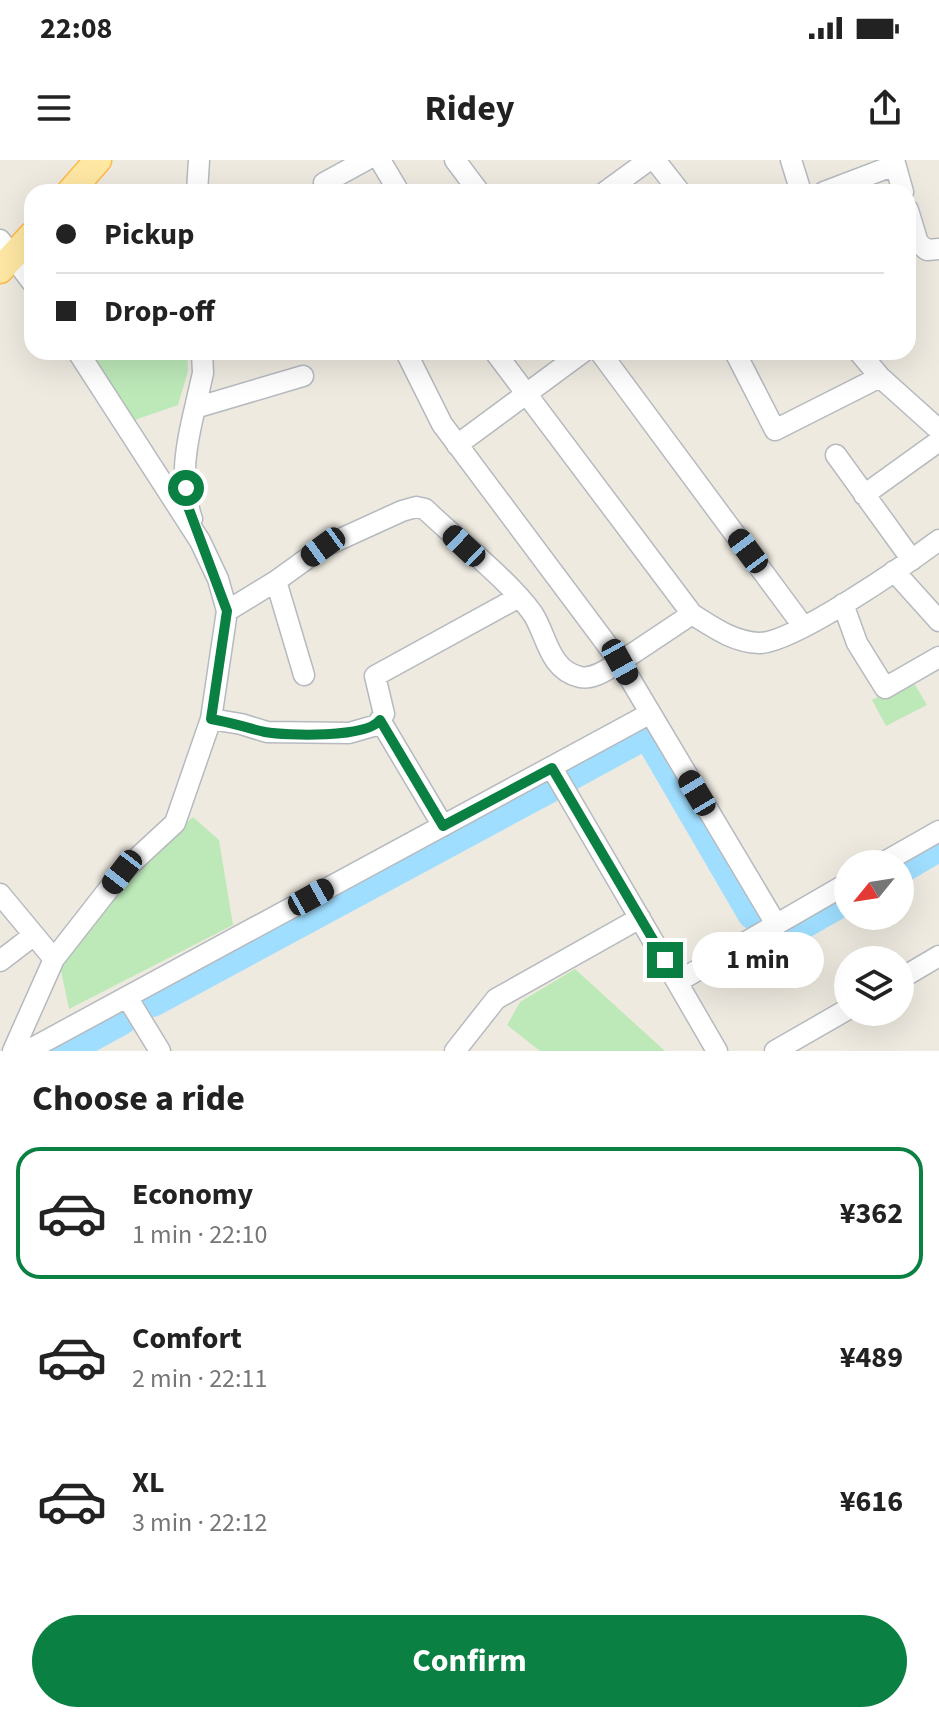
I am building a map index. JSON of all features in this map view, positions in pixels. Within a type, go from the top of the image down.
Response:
[{"type":"main road","points":[[77,184],[98,160]]},
{"type":"main road","points":[[5,255],[24,241]]},
{"type":"street","points":[[198,184],[199,160]]},
{"type":"street","points":[[380,160],[394,184]]},
{"type":"street","points":[[455,160],[473,184]]},
{"type":"street","points":[[617,184],[652,160],[673,184]]},
{"type":"street","points":[[791,160],[798,184]]},
{"type":"street","points":[[843,184],[895,162],[901,184]]},
{"type":"street","points":[[324,184],[353,163]]},
{"type":"street","points":[[916,241],[927,250],[939,249]]},
{"type":"street","points":[[5,255],[24,274]]},
{"type":"street","points":[[83,360],[200,541]]},
{"type":"street","points":[[13,1051],[54,959],[122,872],[175,823],[211,719],[227,611],[218,579],[187,504],[184,472],[186,445],[203,373],[202,360]]},
{"type":"street","points":[[410,360],[442,424],[620,662],[776,924]]},
{"type":"street","points":[[501,360],[692,614],[727,636],[760,643],[778,640],[843,604],[939,540]]},
{"type":"street","points":[[457,445],[572,360]]},
{"type":"street","points":[[606,360],[803,626]]},
{"type":"street","points":[[739,360],[775,430],[880,377]]},
{"type":"street","points":[[866,360],[880,377],[939,430]]},
{"type":"street","points":[[195,408],[303,376]]},
{"type":"street","points":[[864,495],[939,441]]},
{"type":"street","points":[[836,455],[912,560]]},
{"type":"street","points":[[227,611],[323,547],[416,507],[425,509],[519,597],[535,617],[547,650],[563,668],[579,677],[592,677],[620,662],[692,614]]},
{"type":"street","points":[[894,571],[939,621]]},
{"type":"street","points":[[276,581],[304,675]]},
{"type":"street","points":[[211,719],[267,732],[349,733],[377,725],[384,714],[375,676],[519,597]]},
{"type":"street","points":[[843,604],[857,643],[885,688],[939,657]]},
{"type":"street","points":[[27,1051],[649,714]]},
{"type":"street","points":[[380,720],[443,826]]},
{"type":"street","points":[[552,768],[717,1051]]},
{"type":"street","points":[[906,850],[939,831]]},
{"type":"street","points":[[677,982],[834,891]]},
{"type":"street","points":[[0,894],[54,959]]},
{"type":"street","points":[[455,1051],[496,999],[640,918]]},
{"type":"street","points":[[0,961],[34,935]]},
{"type":"street","points":[[914,971],[939,956]]},
{"type":"street","points":[[127,997],[160,1051]]},
{"type":"street","points":[[775,1051],[834,1017]]},
{"type":"green space","points":[[97,360],[187,360],[188,371],[178,405],[132,421]]},
{"type":"green space","points":[[911,678],[927,705],[886,726],[872,700]]},
{"type":"green space","points":[[193,817],[219,840],[233,925],[69,1009],[59,961],[125,876]]},
{"type":"green space","points":[[575,969],[665,1051],[540,1051],[507,1025],[520,1002]]},
{"type":"waterway","points":[[569,774],[648,731],[754,913]]},
{"type":"waterway","points":[[152,1000],[547,787]]},
{"type":"waterway","points":[[914,859],[939,844]]},
{"type":"waterway","points":[[771,940],[834,904]]},
{"type":"waterway","points":[[61,1051],[121,1018]]},
{"type":"route","points":[[186,488],[187,504],[218,579],[227,611],[211,719],[267,732],[349,733],[377,725],[380,720],[443,826],[552,768],[665,960]]}]
